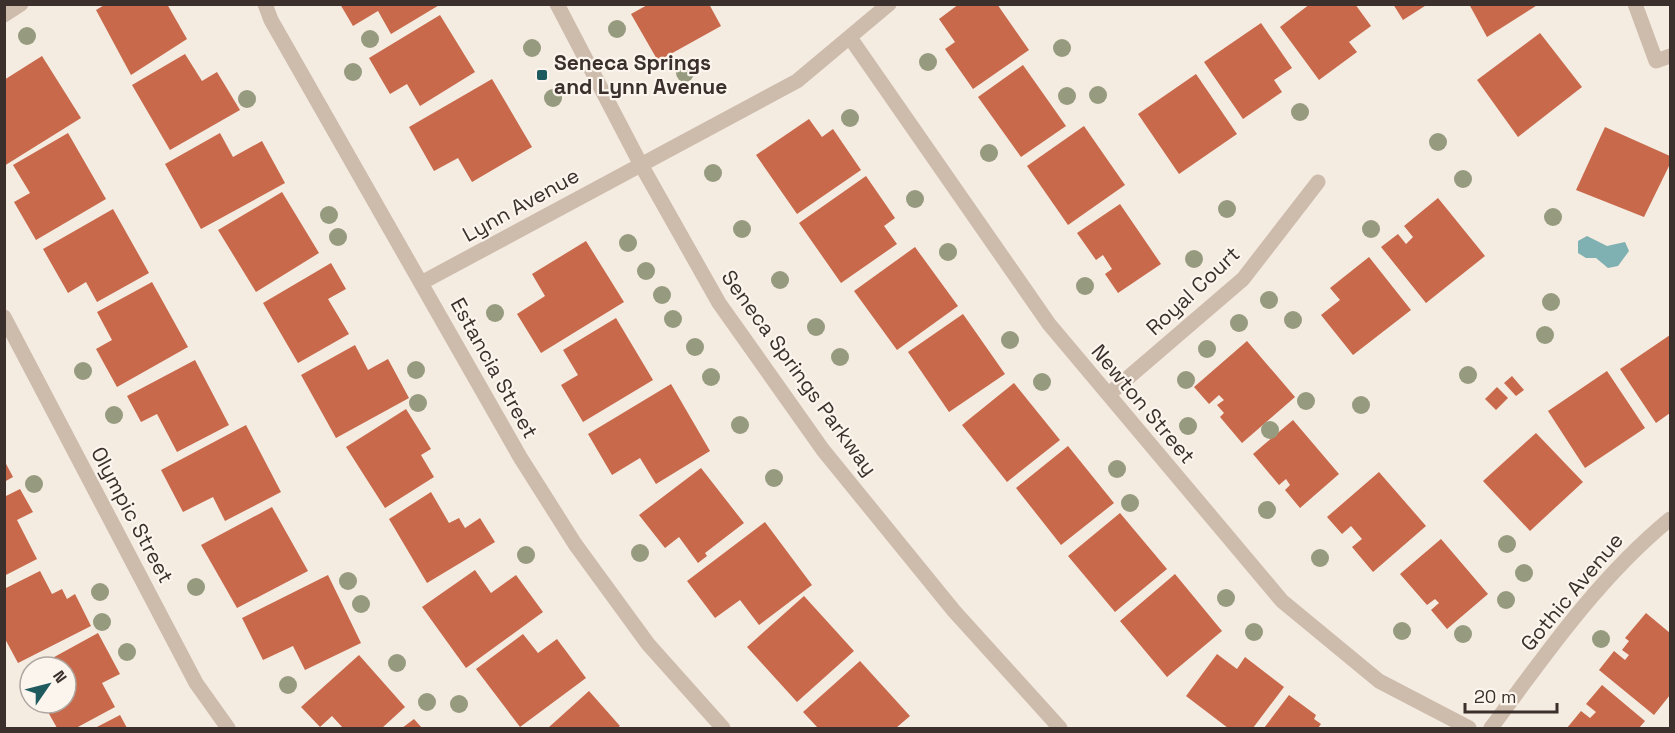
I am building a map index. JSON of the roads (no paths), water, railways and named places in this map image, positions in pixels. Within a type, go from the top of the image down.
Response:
[{"type":"street","points":[[4,15],[21,4]]},
{"type":"street","name":"Estancia Street","points":[[265,4],[271,20],[520,457],[575,544],[648,644],[723,729]]},
{"type":"street","name":"Seneca Springs Parkway","points":[[557,4],[640,163],[719,303],[824,450],[954,611],[1060,729]]},
{"type":"street","name":"Lynn Avenue","points":[[421,283],[640,163],[797,81],[850,39],[889,4]]},
{"type":"street","points":[[1635,4],[1656,61],[1671,56]]},
{"type":"street","name":"Newton Street","points":[[850,39],[1049,324],[1282,601],[1379,681],[1469,729]]},
{"type":"street","name":"Royal Court","points":[[1109,394],[1243,279],[1318,182]]},
{"type":"street","name":"Olympic Street","points":[[4,317],[196,683],[228,729]]},
{"type":"street","name":"Gothic Avenue","points":[[1491,729],[1566,627],[1644,540],[1671,519]]},
{"type":"water","points":[[1587,236],[1607,246],[1625,242],[1629,251],[1618,266],[1608,268],[1596,258],[1586,258],[1578,253],[1578,241]]},
{"type":"place","name":"Seneca Springs and Lynn Avenue","points":[[542,75]]}]
